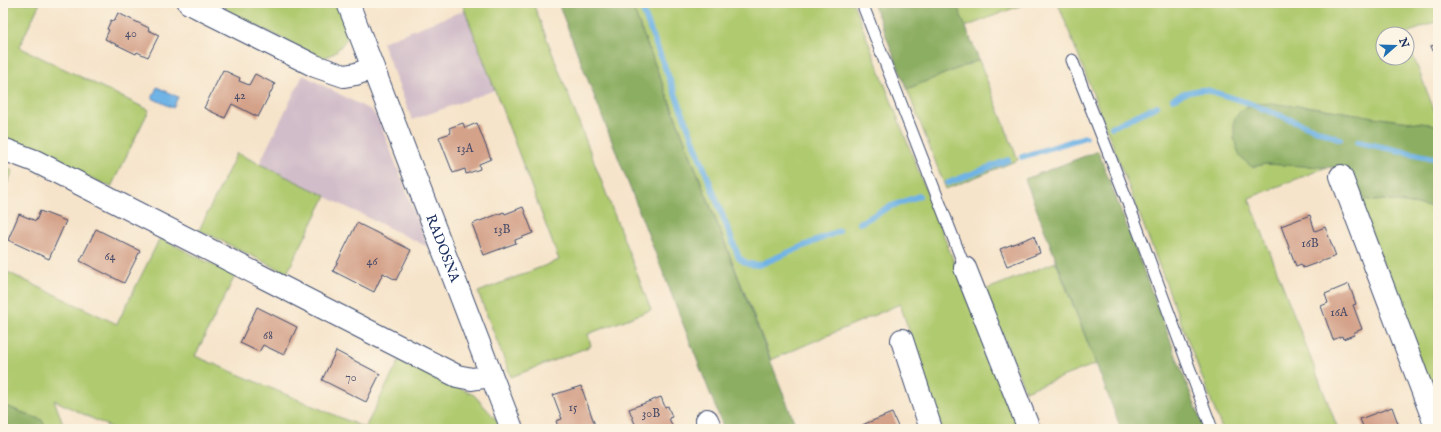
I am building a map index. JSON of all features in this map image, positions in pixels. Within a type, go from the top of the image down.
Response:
[{"type":"street","points":[[189,3],[315,66],[344,76],[356,74],[373,68]]},
{"type":"street","name":"RADOSNA","points":[[348,3],[512,429]]},
{"type":"street","points":[[3,149],[35,161],[458,376],[472,378],[491,376]]},
{"type":"street","points":[[1341,176],[1437,429]]},
{"type":"street","points":[[965,268],[1029,429]]},
{"type":"street","points":[[902,340],[931,429]]},
{"type":"lane","points":[[862,3],[965,268]]},
{"type":"lane","points":[[1072,60],[1212,429]]},
{"type":"shaded area","points":[[465,10],[495,90],[412,120],[382,42]]},
{"type":"shaded area","points":[[303,75],[372,111],[379,121],[428,247],[259,164]]},
{"type":"green space","points":[[3,3],[40,3],[19,47],[149,110],[111,187],[3,139]]},
{"type":"green space","points":[[229,3],[338,3],[347,25],[347,38],[333,53],[321,58],[225,10]]},
{"type":"green space","points":[[462,3],[533,3],[651,310],[588,334],[591,346],[511,377],[478,292],[559,260]]},
{"type":"green space","points":[[558,3],[631,3],[797,429],[724,429]]},
{"type":"green space","points":[[631,3],[853,3],[1019,429],[942,429],[900,304],[771,360]]},
{"type":"green space","points":[[873,3],[956,3],[979,60],[907,89]]},
{"type":"green space","points":[[956,3],[1027,3],[965,27]]},
{"type":"green space","points":[[1058,3],[1438,3],[1438,21],[1415,30],[1415,26],[1375,26],[1375,66],[1415,66],[1415,61],[1438,120],[1438,125],[1393,120],[1312,107],[1286,106],[1252,167],[1265,164],[1327,167],[1249,198],[1338,429],[1222,429]]},
{"type":"green space","points":[[979,60],[1018,160],[946,189],[907,89]]},
{"type":"green space","points":[[1259,103],[1312,107],[1393,120],[1438,125],[1438,206],[1426,206],[1384,200],[1374,201],[1358,197],[1344,168],[1265,164],[1252,167],[1240,157],[1234,139],[1234,120],[1241,110]]},
{"type":"green space","points":[[1098,151],[1204,429],[1121,429],[1025,179]]},
{"type":"green space","points":[[237,153],[326,196],[287,273],[199,230]]},
{"type":"green space","points":[[3,167],[13,171],[3,192]]},
{"type":"green space","points":[[1358,197],[1374,201],[1384,200],[1426,206],[1438,206],[1438,407]]},
{"type":"green space","points":[[160,238],[235,276],[195,356],[365,428],[400,359],[474,395],[501,425],[502,429],[114,429],[54,400],[65,429],[46,429],[42,420],[3,405],[3,270],[117,324]]},
{"type":"green space","points":[[1056,262],[1096,364],[1025,391],[985,290]]},
{"type":"green space","points":[[3,405],[42,420],[46,429],[3,429]]},
{"type":"water","points":[[157,87],[178,97],[173,108],[152,98]]},
{"type":"building","points":[[118,13],[149,28],[148,30],[159,35],[148,57],[137,52],[136,54],[105,39],[111,20],[114,21]]},
{"type":"building","points":[[1438,44],[1438,63],[1431,46]]},
{"type":"building","points":[[223,70],[240,78],[239,81],[249,85],[255,74],[275,84],[258,117],[232,104],[225,118],[204,108]]},
{"type":"building","points":[[463,123],[465,128],[477,123],[491,159],[479,164],[480,169],[466,174],[465,169],[453,173],[439,137],[451,133],[449,128]]},
{"type":"building","points":[[523,207],[533,233],[515,240],[516,243],[484,255],[472,224],[504,212],[505,214]]},
{"type":"building","points":[[40,211],[66,221],[49,259],[8,240],[19,214],[36,221]]},
{"type":"building","points":[[1310,215],[1315,231],[1325,227],[1336,256],[1303,268],[1301,264],[1296,266],[1281,226]]},
{"type":"building","points":[[357,223],[411,250],[396,280],[383,273],[374,292],[333,271]]},
{"type":"building","points":[[96,229],[140,251],[124,283],[80,261]]},
{"type":"building","points":[[1034,236],[1040,253],[1007,266],[1000,249]]},
{"type":"building","points":[[1349,284],[1356,304],[1353,305],[1362,329],[1353,333],[1354,335],[1343,339],[1342,336],[1333,340],[1321,306],[1328,303],[1325,294]]},
{"type":"building","points":[[257,307],[297,327],[284,355],[263,345],[259,352],[240,343]]},
{"type":"building","points":[[336,351],[380,374],[366,402],[322,380]]},
{"type":"building","points":[[581,386],[596,428],[559,429],[556,421],[562,419],[553,395]]},
{"type":"building","points":[[661,397],[665,407],[668,406],[672,417],[669,418],[673,428],[637,429],[629,409]]},
{"type":"building","points":[[1392,407],[1400,429],[1364,429],[1360,419]]},
{"type":"building","points":[[892,413],[899,429],[863,429],[862,425]]},
{"type":"waterway","points":[[640,3],[739,258],[748,264],[759,265],[839,231]]},
{"type":"waterway","points":[[1173,99],[1185,93],[1207,90],[1246,102],[1340,139]]},
{"type":"waterway","points":[[1112,127],[1157,106]]},
{"type":"waterway","points":[[1022,157],[1085,137]]},
{"type":"waterway","points":[[1358,142],[1438,159]]},
{"type":"waterway","points":[[948,183],[1008,160]]},
{"type":"waterway","points":[[860,223],[889,207],[919,196]]}]
